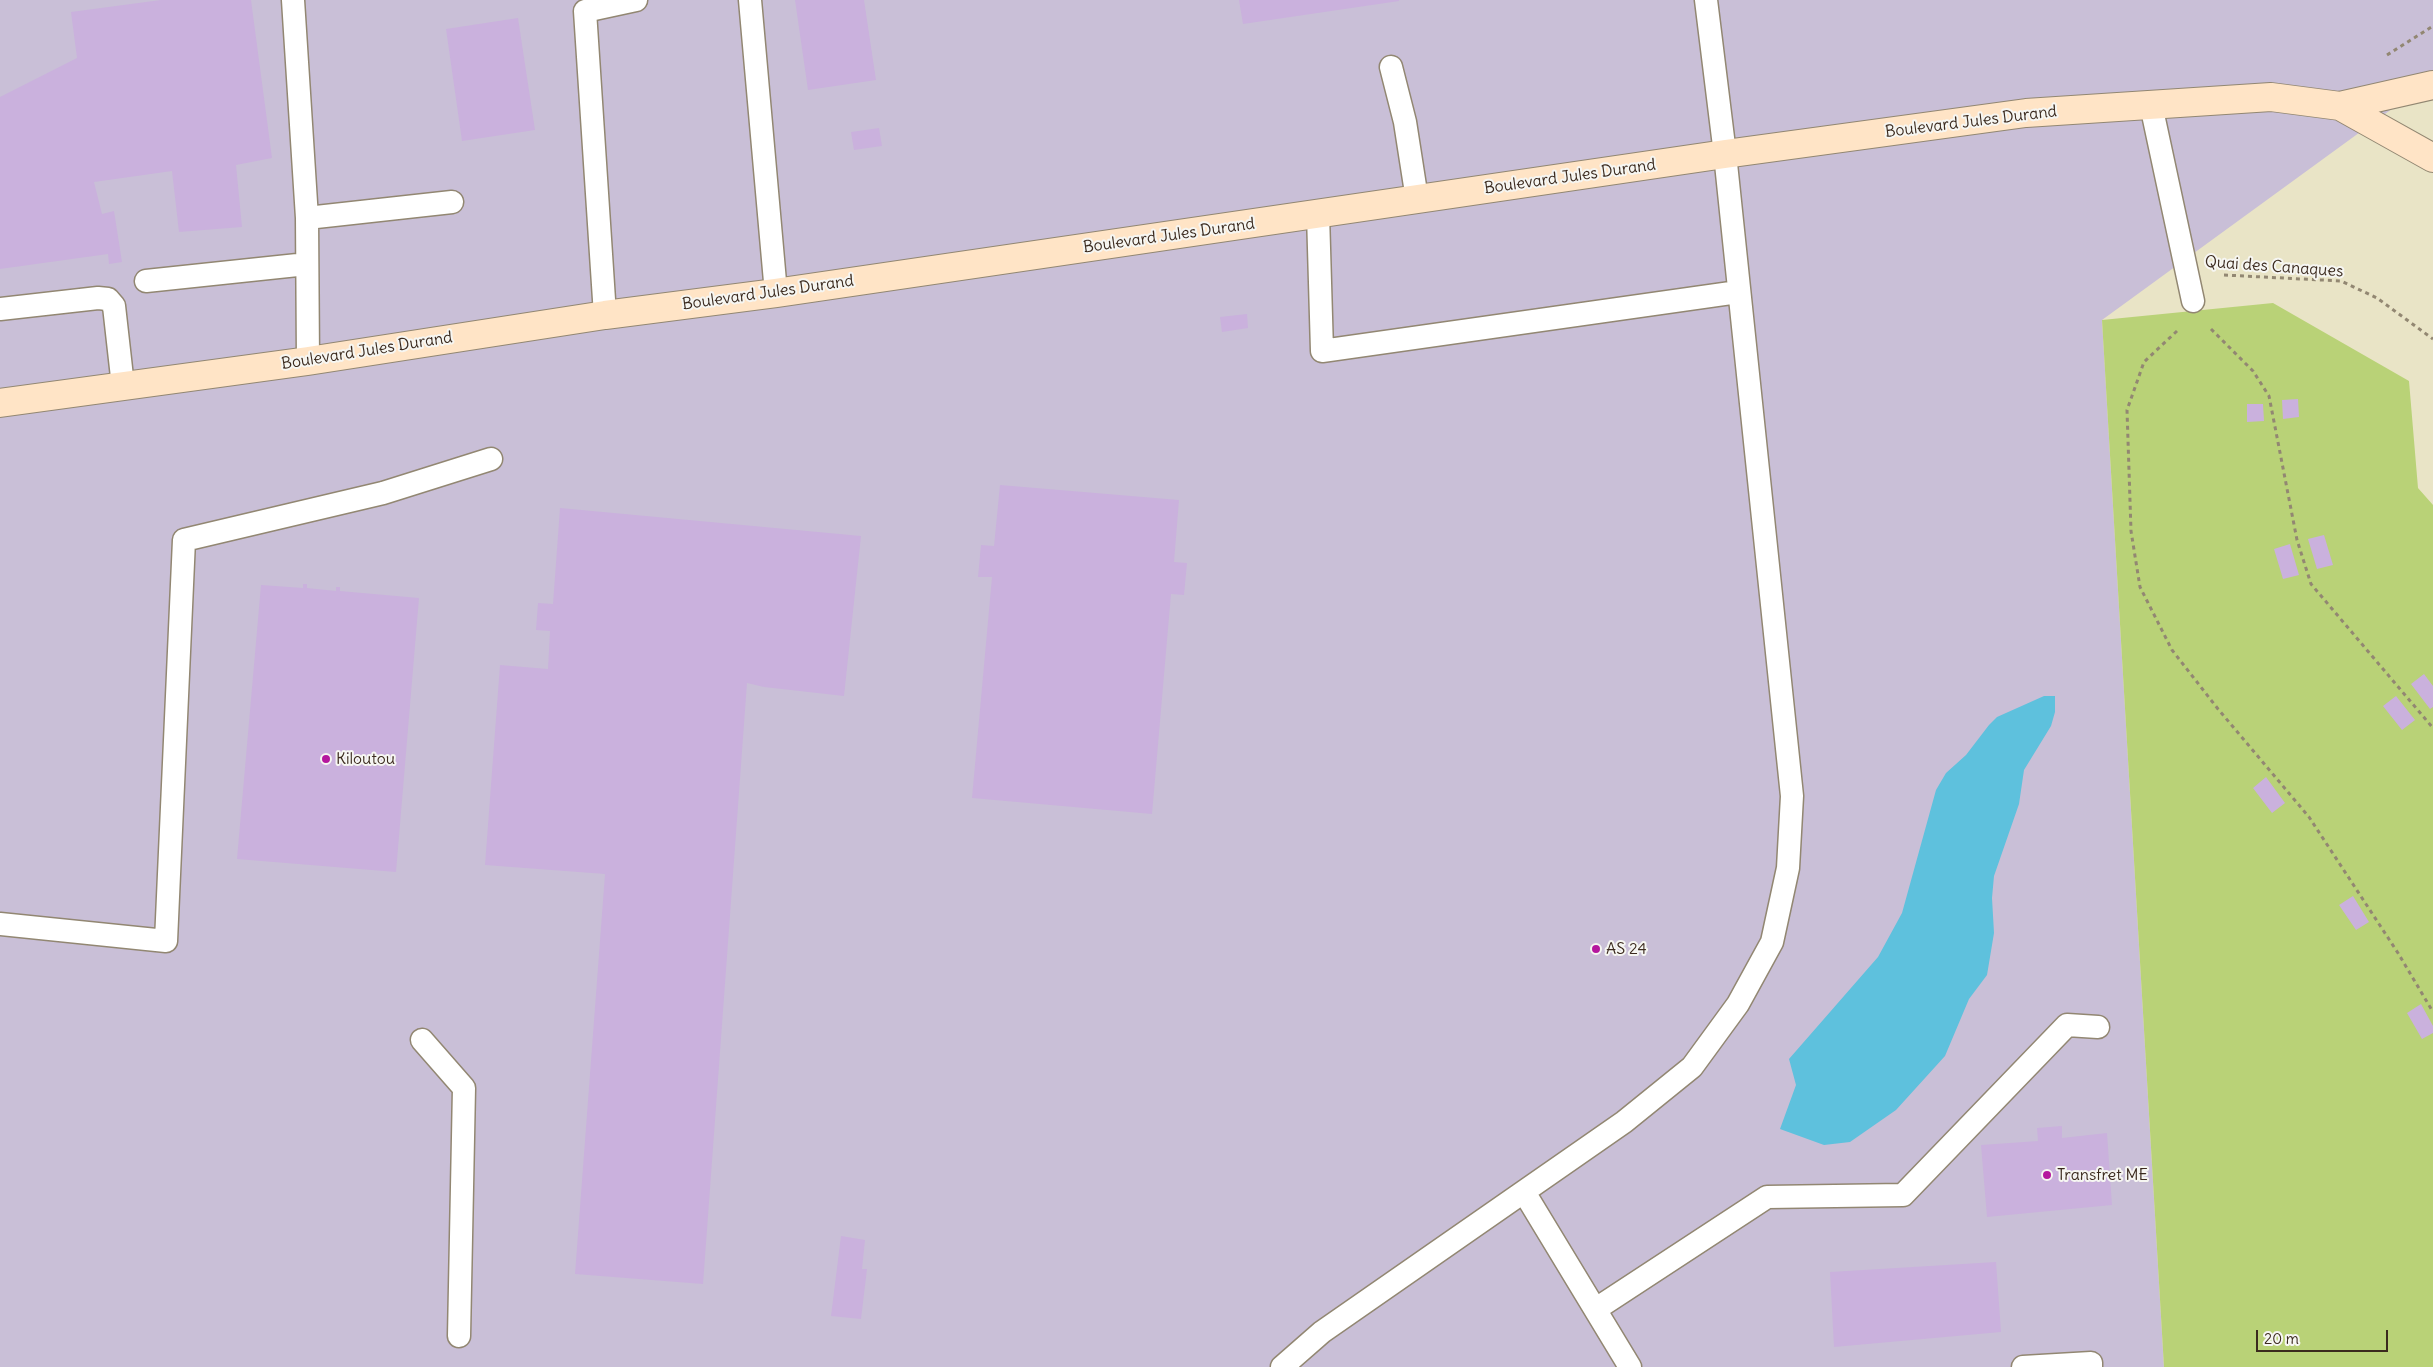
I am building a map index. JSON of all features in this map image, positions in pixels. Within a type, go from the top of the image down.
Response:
[{"type":"main road","points":[[2340,106],[2433,85]]},
{"type":"main road","name":"Boulevard Jules Durand","points":[[0,403],[308,361],[605,315],[776,293],[1725,154],[2026,113],[2271,98],[2340,106]]},
{"type":"main road","points":[[2340,106],[2433,158]]},
{"type":"lane","points":[[293,0],[307,218],[308,361]]},
{"type":"lane","points":[[605,315],[586,11],[636,0]]},
{"type":"lane","points":[[750,0],[776,293]]},
{"type":"lane","points":[[1282,1367],[1322,1332],[1624,1122],[1692,1067],[1738,1004],[1772,942],[1788,868],[1792,796],[1725,154],[1706,0]]},
{"type":"lane","points":[[1392,67],[1405,122],[1417,199]]},
{"type":"lane","points":[[2151,105],[2193,301]]},
{"type":"lane","points":[[307,218],[452,202]]},
{"type":"lane","points":[[1318,214],[1322,351],[1738,292]]},
{"type":"lane","points":[[146,281],[307,264]]},
{"type":"lane","points":[[0,309],[98,298],[108,299],[114,306],[123,386]]},
{"type":"lane","points":[[0,924],[166,942],[184,540],[383,493],[491,459]]},
{"type":"lane","points":[[1596,1309],[1767,1196],[1903,1195],[2067,1025],[2098,1027]]},
{"type":"lane","points":[[422,1040],[464,1088],[459,1336]]},
{"type":"lane","points":[[1524,1192],[1630,1367]]},
{"type":"lane","points":[[2023,1367],[2091,1363],[2091,1367]]},
{"type":"path","name":"Quai des Canaques","points":[[2187,273],[2341,281],[2377,298],[2433,339]]},
{"type":"path","points":[[2193,301],[2212,332],[2253,371],[2269,396],[2297,540],[2311,584],[2433,728]]},
{"type":"path","points":[[2193,301],[2186,323],[2144,362],[2127,410],[2131,532],[2140,587],[2172,650],[2218,709],[2309,817],[2398,953],[2433,1012]]},
{"type":"shaded area","points":[[0,0],[2433,0],[2433,79],[2102,320],[2164,1367],[0,1367]]},
{"type":"green space","points":[[2273,303],[2409,381],[2418,488],[2433,505],[2433,1367],[2164,1367],[2102,320]]},
{"type":"water","points":[[2044,696],[2055,696],[2055,712],[2051,726],[2024,770],[2019,804],[1994,876],[1992,898],[1994,933],[1987,975],[1969,999],[1945,1056],[1896,1110],[1850,1142],[1824,1145],[1780,1129],[1796,1085],[1789,1059],[1878,957],[1902,913],[1936,790],[1946,773],[1966,755],[1997,717]]},
{"type":"building","points":[[161,0],[251,0],[272,158],[236,165],[242,227],[179,232],[172,171],[94,182],[102,214],[114,211],[122,262],[109,264],[108,254],[0,269],[0,97],[77,58],[71,12]]},
{"type":"building","points":[[795,0],[864,0],[876,80],[808,90]]},
{"type":"building","points":[[1239,0],[1399,0],[1399,1],[1243,24]]},
{"type":"building","points":[[518,18],[535,130],[462,141],[446,29]]},
{"type":"building","points":[[879,128],[882,146],[854,150],[851,132]]},
{"type":"building","points":[[1247,314],[1248,328],[1222,332],[1220,317]]},
{"type":"building","points":[[2298,399],[2299,417],[2283,419],[2282,400]]},
{"type":"building","points":[[2247,404],[2263,404],[2264,421],[2247,422]]},
{"type":"building","points":[[1000,485],[1179,500],[1174,562],[1187,563],[1184,595],[1171,594],[1152,814],[972,798],[992,577],[978,577],[981,545],[994,546]]},
{"type":"building","points":[[560,508],[861,536],[844,696],[764,687],[747,683],[703,1284],[575,1274],[605,874],[485,865],[500,665],[548,669],[550,631],[536,630],[538,603],[553,604]]},
{"type":"building","points":[[2324,535],[2333,565],[2317,569],[2308,539]]},
{"type":"building","points":[[2290,544],[2299,575],[2283,579],[2274,549]]},
{"type":"building","name":"Kiloutou","points":[[303,584],[307,584],[307,588],[336,591],[336,587],[340,587],[340,591],[419,598],[396,872],[237,859],[261,585],[303,588]]},
{"type":"building","points":[[2424,674],[2433,686],[2433,707],[2430,709],[2411,684]]},
{"type":"building","points":[[2396,696],[2415,720],[2402,730],[2383,706]]},
{"type":"building","points":[[2266,777],[2285,803],[2272,813],[2253,788]]},
{"type":"building","points":[[2353,896],[2369,922],[2356,930],[2339,905]]},
{"type":"building","points":[[2421,1004],[2433,1026],[2433,1033],[2422,1039],[2407,1013]]},
{"type":"building","name":"Transfret ME","points":[[2062,1126],[2062,1138],[2107,1133],[2112,1205],[1987,1217],[1981,1145],[2038,1141],[2037,1128]]},
{"type":"building","points":[[841,1236],[865,1240],[862,1269],[867,1269],[861,1319],[831,1316]]},
{"type":"building","points":[[1996,1262],[2001,1332],[1834,1347],[1830,1272]]},
{"type":"place","name":"Kiloutou","points":[[326,759]]},
{"type":"place","name":"AS 24","points":[[1596,949]]},
{"type":"place","name":"Transfret ME","points":[[2047,1175]]}]
